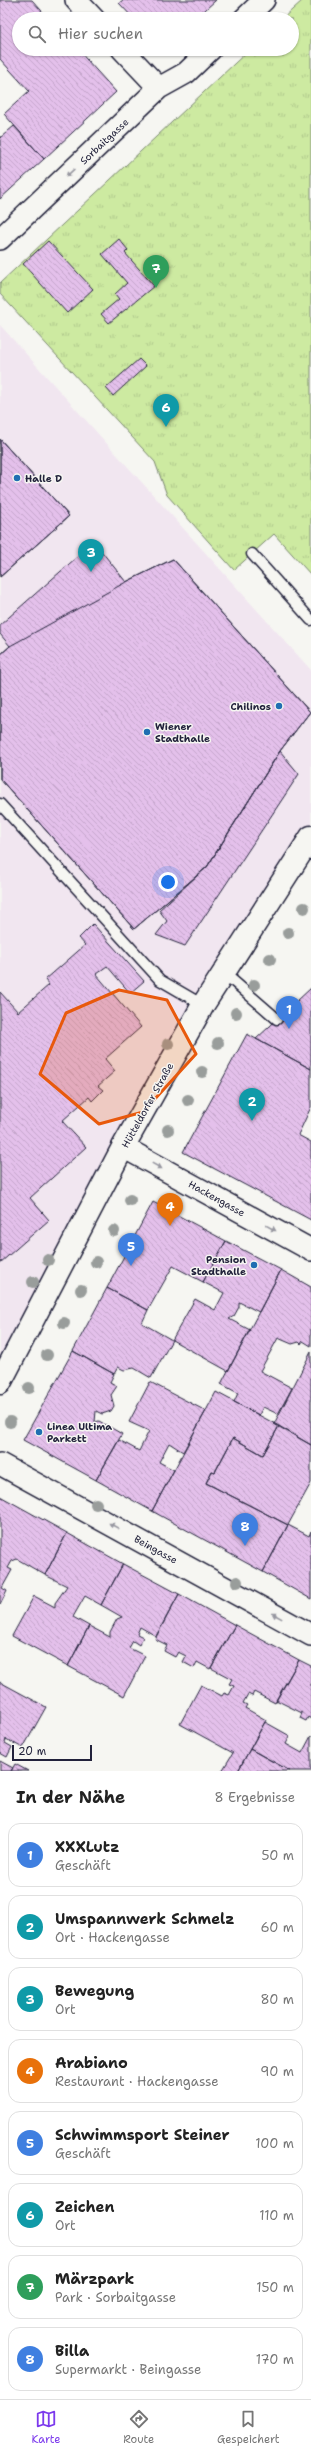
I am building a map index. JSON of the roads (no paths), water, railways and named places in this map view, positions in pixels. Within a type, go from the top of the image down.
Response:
[{"type":"main road","name":"Hütteldorfer Straße","points":[[0,1383],[123,1147],[203,1005],[311,837]]},
{"type":"street","points":[[76,0],[87,12]]},
{"type":"street","points":[[251,12],[264,0]]},
{"type":"street","points":[[129,56],[159,88]]},
{"type":"street","name":"Sorbaitgasse","points":[[0,239],[159,88],[186,73],[204,56]]},
{"type":"street","name":"Hackengasse","points":[[123,1147],[311,1250]]},
{"type":"street","name":"Beingasse","points":[[0,1464],[311,1634]]},
{"type":"lane","points":[[252,554],[311,620]]},
{"type":"lane","points":[[0,804],[160,980],[203,1005]]},
{"type":"lane","points":[[224,973],[277,1019]]},
{"type":"place","name":"Märzpark","points":[[156,288]]},
{"type":"place","name":"Zeichen","points":[[166,427]]},
{"type":"place","name":"Halle D","points":[[17,478]]},
{"type":"place","name":"Bewegung","points":[[91,572]]},
{"type":"place","name":"Chilinos","points":[[279,706]]},
{"type":"place","name":"Wiener Stadthalle","points":[[147,732]]},
{"type":"place","name":"XXXLutz","points":[[289,1029]]},
{"type":"place","name":"Umspannwerk Schmelz","points":[[252,1121]]},
{"type":"place","name":"Arabiano","points":[[170,1226]]},
{"type":"place","name":"Pension Stadthalle","points":[[254,1265]]},
{"type":"place","name":"Schwimmsport Steiner","points":[[131,1266]]},
{"type":"place","name":"Linea Ultima Parkett","points":[[39,1432]]},
{"type":"place","name":"Billa","points":[[245,1546]]}]
